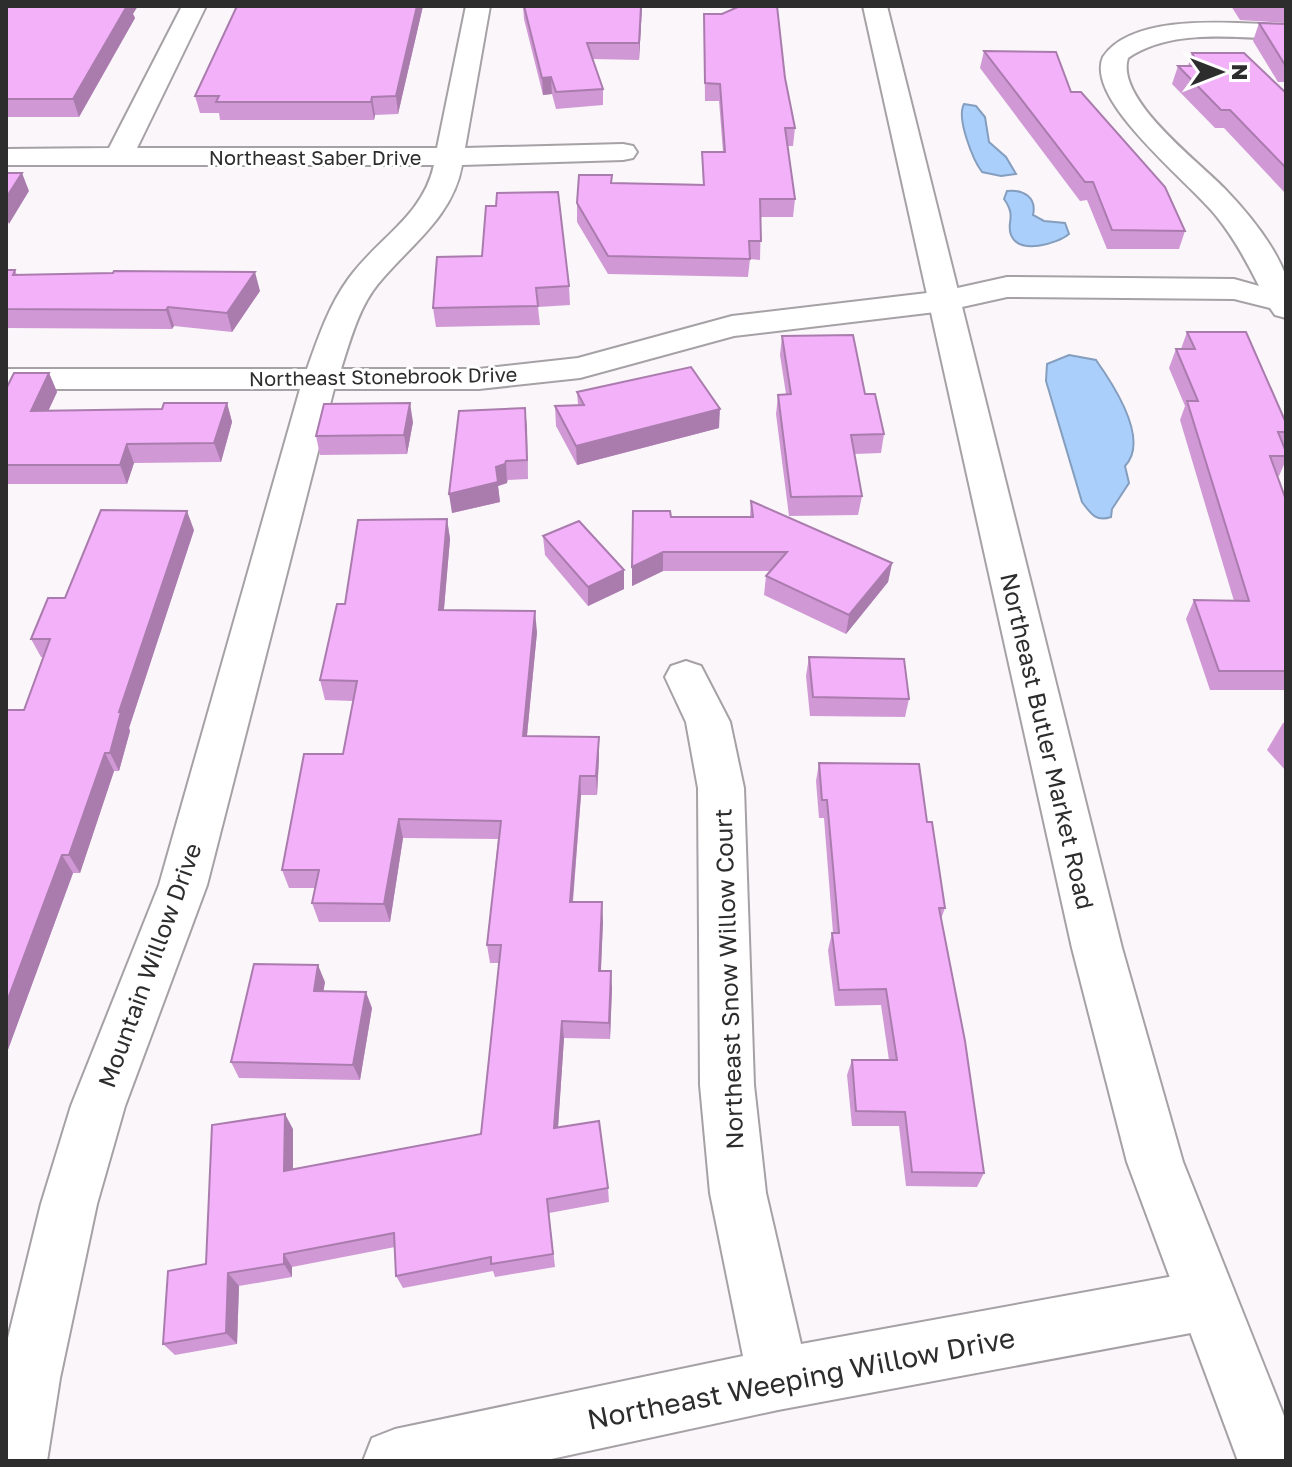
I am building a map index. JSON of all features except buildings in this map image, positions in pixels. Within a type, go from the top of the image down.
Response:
[{"type":"street","points":[[119,157],[194,6]]},
{"type":"street","name":"Mountain Willow Drive","points":[[15,1461],[29,1378],[69,1204],[98,1106],[183,885],[320,379],[339,325],[362,282],[431,210],[445,181],[478,6]]},
{"type":"street","name":"Northeast Butler Market Road","points":[[875,6],[1097,948],[1155,1162],[1270,1461]]},
{"type":"street","points":[[1285,304],[1262,256],[1228,209],[1127,105],[1115,84],[1112,65],[1118,53],[1135,43],[1160,35],[1286,32]]},
{"type":"street","name":"Northeast Saber Drive","points":[[6,157],[450,157],[623,152]]},
{"type":"street","name":"Northeast Stonebrook Drive","points":[[6,379],[479,379],[580,368],[732,326],[944,301],[1012,311],[1242,311],[1285,304]]},
{"type":"street","name":"Northeast Snow Willow Court","points":[[686,677],[708,722],[721,788],[728,1100],[738,1193],[778,1379]]},
{"type":"street","name":"Northeast Weeping Willow Drive","points":[[395,1461],[778,1379],[1207,1300]]},
{"type":"water","points":[[964,104],[976,106],[985,117],[989,142],[1006,157],[1016,174],[1001,176],[982,172],[964,129]]},
{"type":"water","points":[[1007,191],[1018,191],[1028,196],[1033,203],[1033,215],[1044,221],[1065,223],[1069,234],[1038,246],[1022,245],[1015,241],[1010,230],[1010,210],[1004,199]]},
{"type":"water","points":[[1069,355],[1096,360],[1119,397],[1131,427],[1132,455],[1125,466],[1129,483],[1112,509],[1111,517],[1094,516],[1082,502],[1046,381],[1047,364]]}]
